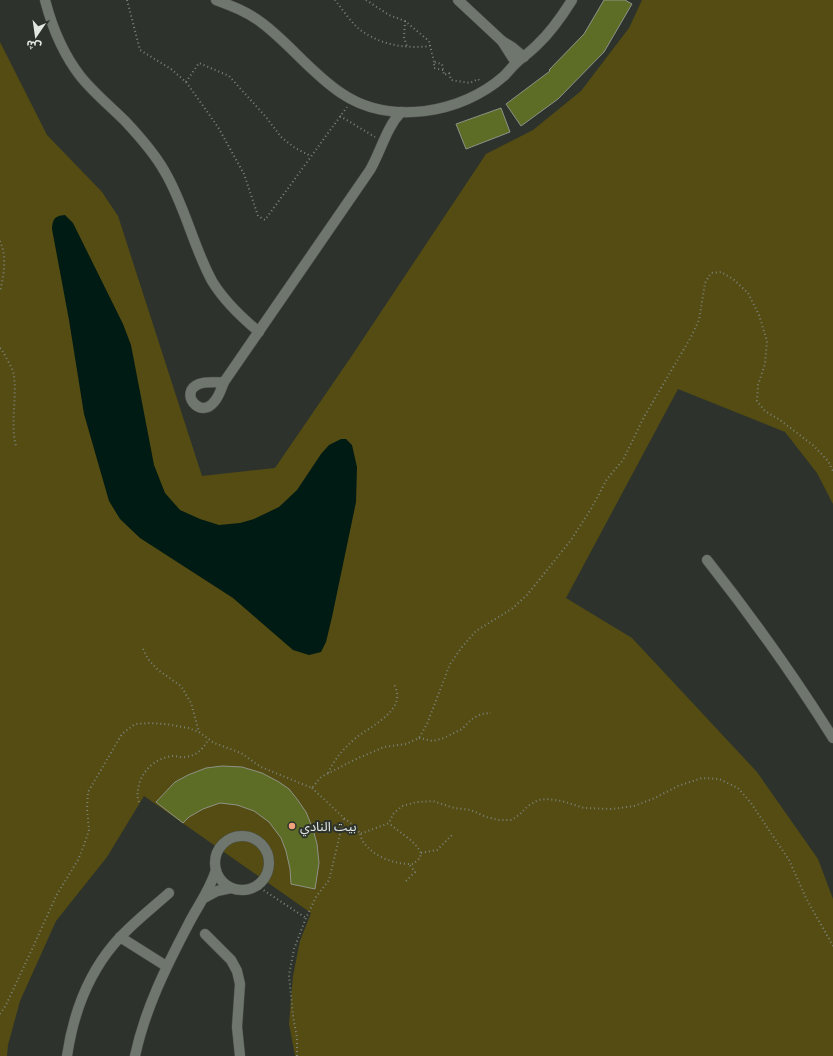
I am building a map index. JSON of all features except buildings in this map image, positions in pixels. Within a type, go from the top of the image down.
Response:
[{"type":"street","points":[[216,0],[239,9],[261,22],[325,81],[352,100],[382,110],[401,112],[416,112],[440,108],[463,101],[487,88],[504,76],[551,30],[572,0]]},
{"type":"street","points":[[458,0],[520,60]]},
{"type":"street","points":[[47,1],[54,27],[65,53],[81,76],[147,146],[165,172],[202,260],[213,281],[232,307],[242,318],[259,332]]},
{"type":"street","points":[[382,110],[387,120],[389,131]]},
{"type":"street","points":[[224,382],[370,170],[394,121],[401,112]]},
{"type":"street","points":[[707,560],[764,633],[833,738]]},
{"type":"street","points":[[204,898],[217,891],[231,888],[244,890],[257,886],[265,877],[269,865],[267,853],[254,839],[242,836],[236,837],[225,842],[220,847],[215,858],[216,870],[220,879],[231,888]]},
{"type":"street","points":[[135,1056],[142,1026],[166,966],[204,898],[216,870]]},
{"type":"street","points":[[66,1056],[73,1024],[83,994],[102,961],[120,938],[168,893]]},
{"type":"street","points":[[205,934],[231,960],[239,977],[237,1027],[240,1056]]},
{"type":"street","points":[[120,938],[166,966]]},
{"type":"path","points":[[127,0],[140,50],[171,69],[186,82],[218,127],[244,174],[258,216],[265,220],[352,100]]},
{"type":"path","points":[[335,0],[358,28],[376,39],[392,45],[407,47],[430,46]]},
{"type":"path","points":[[366,0],[389,14],[405,21],[430,41],[434,68],[443,70]]},
{"type":"path","points":[[405,21],[404,37],[407,47]]},
{"type":"path","points":[[434,62],[442,64],[444,75],[449,73],[451,80],[470,83],[478,79],[487,88]]},
{"type":"path","points":[[186,82],[199,63],[229,76],[266,117],[281,137],[295,148],[311,156]]},
{"type":"path","points":[[340,116],[384,143]]},
{"type":"path","points":[[0,241],[4,248],[4,275],[0,291]]},
{"type":"path","points":[[312,788],[320,777],[328,773],[384,748],[406,744],[419,738],[427,724],[450,664],[462,647],[476,632],[512,608],[527,595],[571,540],[591,509],[607,479],[623,460],[644,417],[691,337],[699,320],[705,283],[711,273],[720,272],[733,279],[748,293],[759,315],[767,342],[765,364],[758,385],[757,401],[765,411],[780,420],[814,446],[828,461],[833,471]]},
{"type":"path","points":[[0,348],[14,375],[15,395],[13,417],[16,446]]},
{"type":"path","points":[[143,649],[148,659],[158,670],[181,686],[191,703],[199,732]]},
{"type":"path","points":[[328,773],[335,758],[358,737],[374,727],[396,704],[397,693],[394,684]]},
{"type":"path","points":[[419,738],[433,741],[444,738],[462,729],[472,719],[482,714],[491,713]]},
{"type":"path","points":[[0,1014],[6,1005],[56,896],[78,860],[84,845],[88,830],[88,792],[122,734],[135,724],[150,723],[173,726],[199,732],[214,743],[241,753],[261,767],[312,788],[357,828],[364,843],[377,854],[392,861],[413,864],[420,858],[421,853],[418,846],[397,831],[389,823]]},
{"type":"path","points":[[139,802],[137,795],[141,779],[152,765],[168,757],[185,757],[195,754],[203,748],[208,739]]},
{"type":"path","points":[[360,834],[389,823],[393,814],[402,806],[417,802],[434,801],[454,808],[471,810],[486,817],[500,820],[512,820],[528,806],[538,800],[547,799],[562,801],[584,808],[619,808],[634,806],[655,798],[678,786],[702,778],[719,779],[738,788],[751,803],[789,860],[806,898],[833,946]]},
{"type":"path","points":[[297,1056],[297,1038],[289,975],[294,949],[306,918],[316,898],[329,880],[344,818]]},
{"type":"path","points":[[421,853],[437,850],[452,836]]},
{"type":"path","points":[[406,881],[415,872],[409,864]]},
{"type":"path","points":[[257,886],[306,918]]},
{"type":"shaded area","points":[[642,0],[833,0],[833,504],[817,473],[785,432],[678,389],[566,598],[632,638],[757,772],[818,859],[833,899],[833,1056],[295,1056],[289,1024],[293,976],[300,941],[311,913],[144,796],[107,857],[56,921],[20,1001],[8,1045],[7,1056],[0,1056],[0,42],[47,135],[102,192],[118,216],[202,476],[275,468],[486,154],[533,130],[581,91],[629,28]]},
{"type":"water","points":[[65,215],[73,223],[123,324],[131,345],[154,465],[165,493],[180,510],[200,519],[219,525],[240,523],[254,519],[279,507],[297,490],[321,454],[329,445],[341,439],[346,439],[352,445],[357,467],[356,502],[332,617],[326,642],[321,652],[309,655],[293,650],[233,598],[140,538],[120,519],[109,501],[84,414],[69,320],[52,229],[56,217]]},
{"type":"place","name":"بيت النادي","points":[[292,826]]}]
